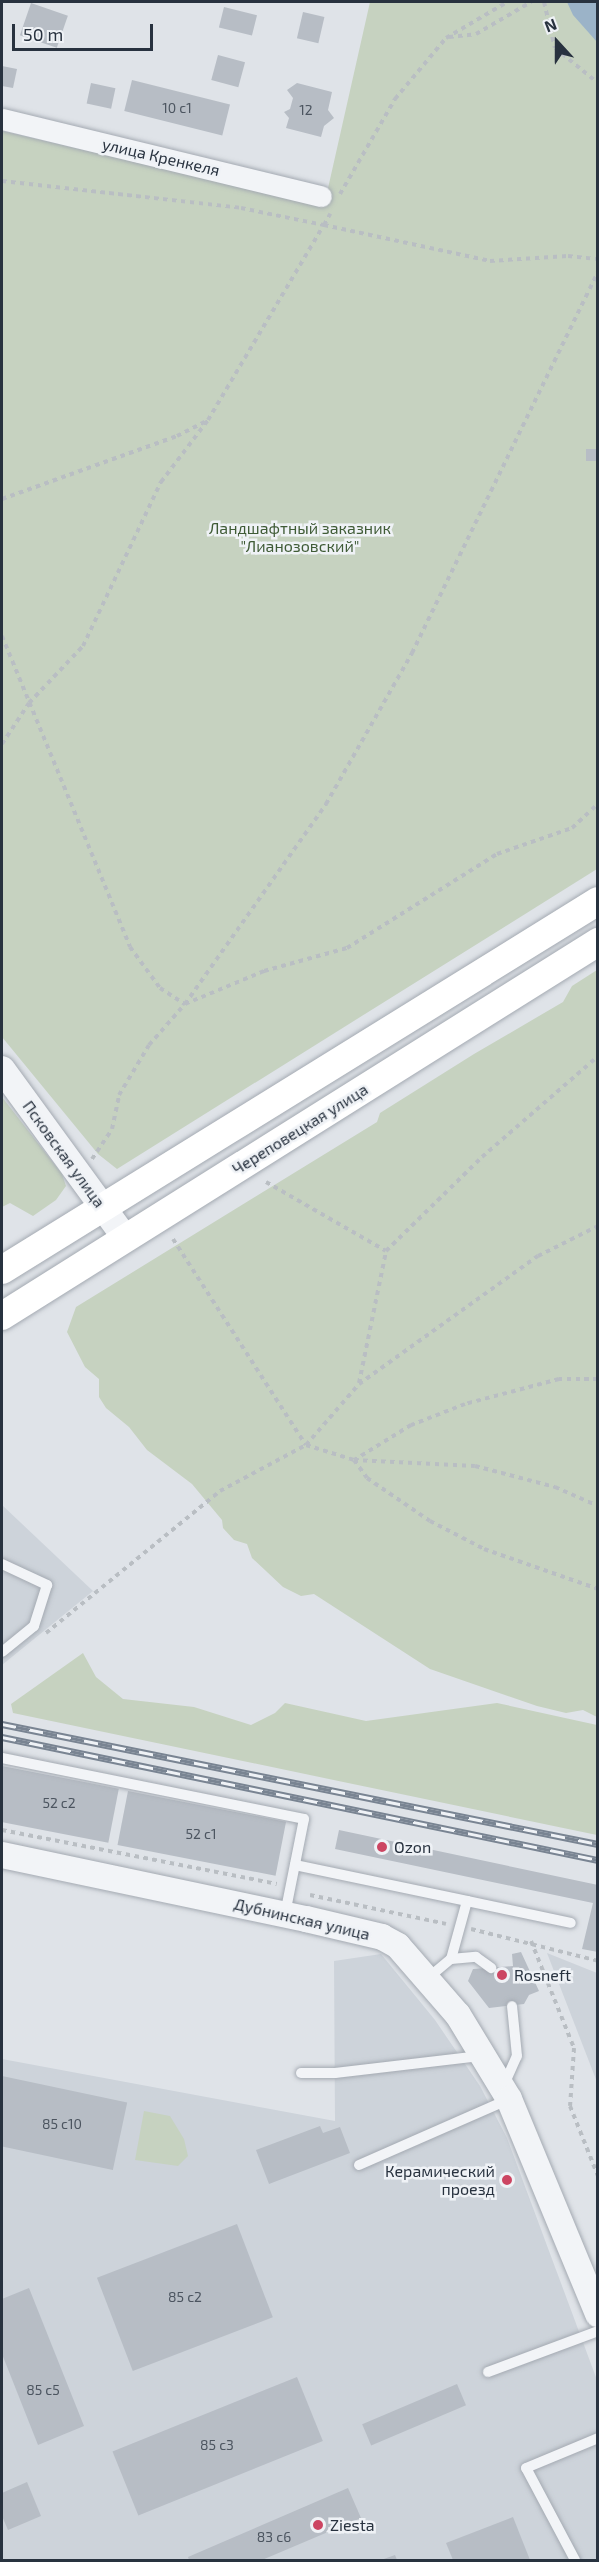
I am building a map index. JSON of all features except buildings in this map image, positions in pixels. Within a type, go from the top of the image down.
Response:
[{"type":"main road","points":[[2,1269],[597,901]]},
{"type":"main road","name":"Череповецкая улица","points":[[2,1316],[597,942]]},
{"type":"street","name":"улица Кренкеля","points":[[2,119],[321,195]]},
{"type":"street","name":"Псковская улица","points":[[2,1069],[126,1239]]},
{"type":"street","name":"Дубнинская улица","points":[[2,1856],[285,1914],[382,1937],[398,1946],[428,1978],[484,2056],[506,2094],[597,2314]]},
{"type":"lane","points":[[2,1564],[46,1585],[34,1626],[2,1652]]},
{"type":"lane","points":[[2,1758],[304,1819],[285,1914]]},
{"type":"lane","points":[[295,1865],[571,1923]]},
{"type":"lane","points":[[451,1959],[466,1901]]},
{"type":"lane","points":[[428,1978],[451,1959],[476,1957],[490,1968]]},
{"type":"lane","points":[[359,2165],[506,2094],[517,2056],[512,2006]]},
{"type":"lane","points":[[301,2073],[335,2073],[484,2056]]},
{"type":"lane","points":[[488,2372],[597,2331]]},
{"type":"lane","points":[[574,2560],[526,2468],[597,2438]]},
{"type":"path","points":[[507,2],[446,38],[476,34],[531,2]]},
{"type":"path","points":[[544,2],[555,48],[597,83]]},
{"type":"path","points":[[2,744],[29,703],[82,646],[161,482],[208,420],[324,225],[490,261],[568,256],[597,259]]},
{"type":"path","points":[[89,1161],[98,1154],[112,1129],[119,1095],[149,1045],[185,1004],[326,804],[400,673],[597,271]]},
{"type":"path","points":[[2,499],[177,436],[208,420]]},
{"type":"path","points":[[2,636],[130,948],[160,988],[185,1004]]},
{"type":"path","points":[[185,1004],[264,971],[346,948],[497,854],[572,828],[597,804]]},
{"type":"path","points":[[359,1384],[386,1251],[482,1157],[597,1056]]},
{"type":"path","points":[[266,1182],[386,1251]]},
{"type":"path","points":[[39,1640],[220,1491],[306,1445],[359,1384],[538,1256],[597,1226]]},
{"type":"path","points":[[173,1239],[306,1445],[354,1460],[474,1466],[555,1486],[597,1506]]},
{"type":"path","points":[[354,1460],[411,1425],[465,1404],[559,1379],[597,1379]]},
{"type":"path","points":[[354,1460],[367,1478],[430,1521],[484,1549],[597,1589]]},
{"type":"path","points":[[531,1941],[574,2048],[570,2106],[597,2176]]},
{"type":"shaded area","points":[[2,1505],[93,1591],[2,1665]]},
{"type":"shaded area","points":[[547,1953],[597,1973],[597,2082]]},
{"type":"shaded area","points":[[381,1954],[435,2020],[480,2086],[507,2138],[597,2380],[597,2560],[2,2560],[2,2059],[335,2121],[334,1961]]},
{"type":"green space","name":"Ландшафтный заказник \"Лианозовский\"","points":[[370,2],[597,2],[597,869],[117,1169],[98,1154],[2,1037],[2,131],[324,206]]},
{"type":"green space","points":[[597,970],[597,1717],[583,1710],[566,1713],[537,1706],[430,1669],[314,1594],[301,1596],[283,1587],[252,1558],[247,1544],[234,1540],[223,1528],[222,1520],[192,1484],[147,1450],[129,1427],[106,1408],[99,1397],[99,1379],[85,1367],[67,1332],[76,1307],[377,1122],[380,1113],[474,1054],[563,1002],[572,986]]},
{"type":"green space","points":[[2,1097],[62,1174],[66,1186],[56,1200],[33,1216],[10,1203],[2,1207]]},
{"type":"green space","points":[[83,1653],[96,1677],[123,1699],[194,1707],[251,1725],[275,1713],[285,1703],[366,1721],[497,1703],[597,1725],[597,1835],[13,1713],[11,1704]]},
{"type":"green space","points":[[144,2111],[170,2116],[184,2139],[188,2156],[178,2166],[135,2160]]},
{"type":"water","points":[[567,2],[597,2],[597,42],[573,15]]},
{"type":"railway","points":[[2,1724],[598,1844]]},
{"type":"railway","points":[[2,1737],[598,1860]]},
{"type":"place","name":"Ozon","points":[[382,1847]]},
{"type":"place","name":"Rosneft","points":[[502,1975]]},
{"type":"place","name":"Керамический проезд","points":[[507,2180]]},
{"type":"place","name":"Ziesta","points":[[318,2525]]}]
